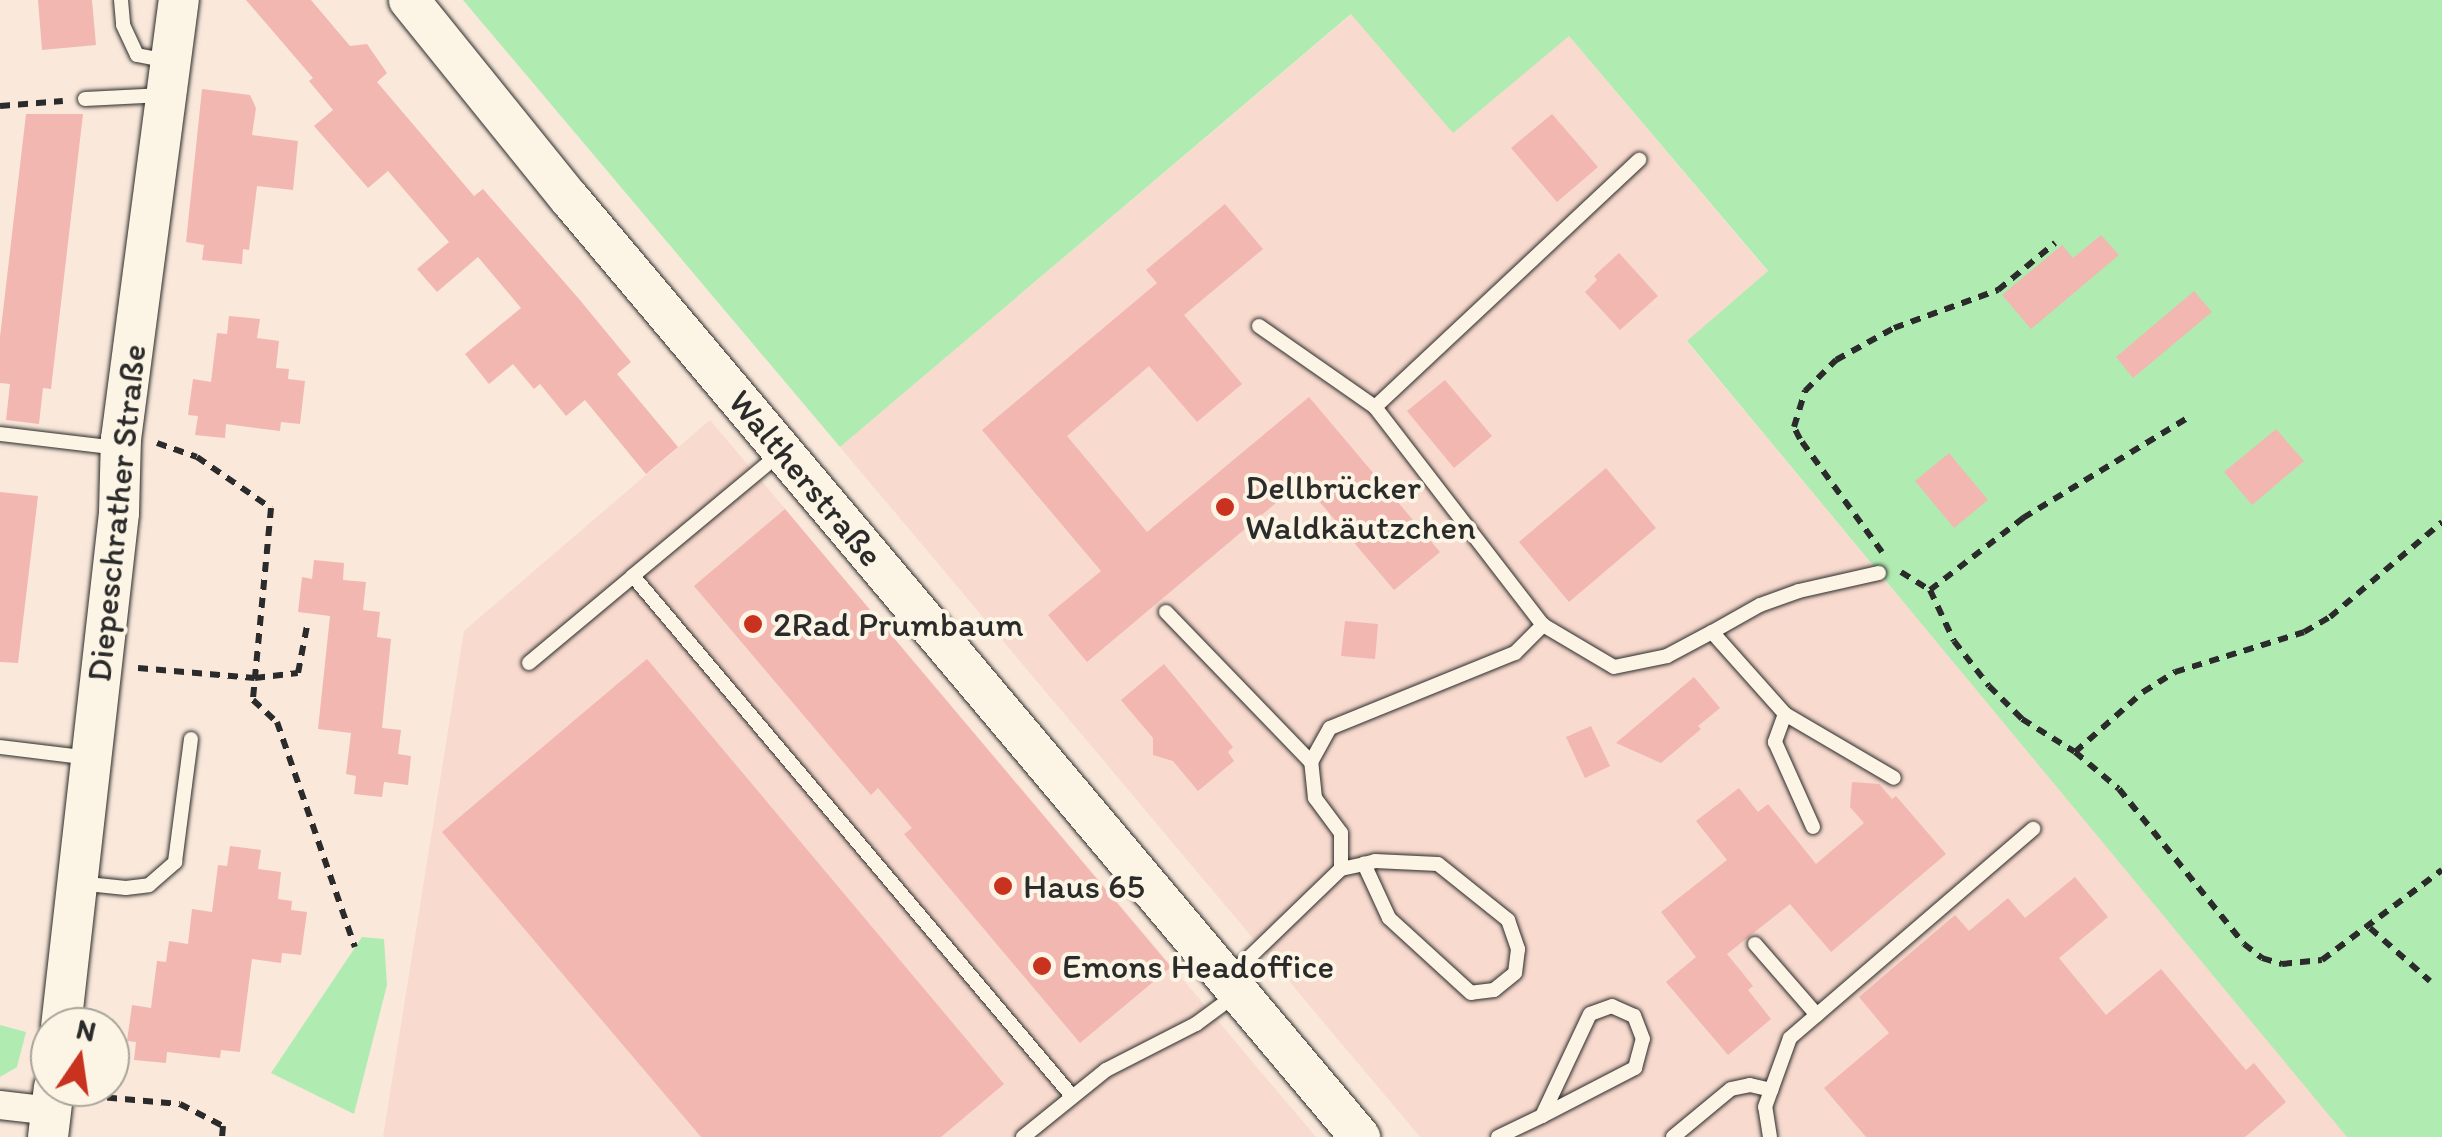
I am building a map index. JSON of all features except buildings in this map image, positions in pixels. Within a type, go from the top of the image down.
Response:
[{"type":"street","name":"Diepeschrather Straße","points":[[63,1007],[119,513],[120,443],[178,0]]},
{"type":"street","name":"Waltherstraße","points":[[409,0],[1360,1137]]},
{"type":"street","points":[[0,1105],[30,1106]]},
{"type":"lane","points":[[121,0],[124,25],[136,55],[170,78]]},
{"type":"lane","points":[[84,98],[170,78]]},
{"type":"lane","points":[[1375,407],[1639,160]]},
{"type":"lane","points":[[1258,326],[1375,407],[1543,625],[1614,667],[1667,656],[1760,605],[1799,591],[1886,572]]},
{"type":"lane","points":[[0,434],[120,443]]},
{"type":"lane","points":[[529,663],[783,451]]},
{"type":"lane","points":[[634,576],[1072,1096]]},
{"type":"lane","points":[[1166,612],[1311,762],[1316,798],[1341,833],[1341,869]]},
{"type":"lane","points":[[1311,762],[1330,728],[1514,653],[1543,625]]},
{"type":"lane","points":[[1712,632],[1786,714],[1894,778]]},
{"type":"lane","points":[[1786,714],[1775,742],[1812,827]]},
{"type":"lane","points":[[78,883],[126,888],[150,884],[175,862],[192,739]]},
{"type":"lane","points":[[0,747],[91,758]]},
{"type":"lane","points":[[1770,1137],[1766,1107],[1790,1038],[2033,829]]},
{"type":"lane","points":[[1023,1137],[1106,1070],[1212,1014],[1232,985],[1341,869],[1364,864],[1438,864],[1508,920],[1518,949],[1515,973],[1494,990],[1470,993],[1389,918],[1364,864]]},
{"type":"lane","points":[[1755,944],[1817,1015]]},
{"type":"lane","points":[[1498,1137],[1542,1116],[1636,1068],[1642,1038],[1634,1016],[1612,1006],[1590,1014],[1542,1116]]},
{"type":"lane","points":[[1673,1137],[1731,1089],[1750,1085],[1772,1090]]},
{"type":"path","points":[[0,106],[84,98]]},
{"type":"path","points":[[2055,244],[1998,290],[1894,328],[1819,373],[1805,392],[1794,427],[1800,438],[1886,572],[1914,577],[1930,590],[1954,641],[1989,686],[2022,719],[2075,752],[2118,789],[2244,944],[2262,958],[2282,964],[2322,960],[2370,928],[2442,870]]},
{"type":"path","points":[[1930,590],[2022,518],[2191,416]]},
{"type":"path","points":[[120,443],[155,443],[197,457],[270,508],[253,700],[277,722],[356,946]]},
{"type":"path","points":[[2075,752],[2143,692],[2175,672],[2304,632],[2330,618],[2442,522]]},
{"type":"path","points":[[102,664],[255,678],[298,673],[306,626]]},
{"type":"path","points":[[2370,928],[2430,981]]},
{"type":"path","points":[[130,1105],[180,1104],[223,1126],[222,1137]]},
{"type":"shaded area","points":[[1352,14],[1568,35],[1768,272],[1687,342],[2348,1137],[1420,1137],[840,447]]},
{"type":"shaded area","points":[[710,420],[1316,1137],[383,1137],[464,631]]},
{"type":"green space","points":[[463,0],[2442,0],[2442,1137],[2347,1137],[1687,341],[1768,271],[1569,36],[1453,133],[1351,14],[840,447]]},
{"type":"green space","points":[[362,937],[384,939],[387,985],[354,1114],[271,1073]]},
{"type":"green space","points":[[0,1025],[26,1032],[17,1067],[0,1077]]},
{"type":"place","name":"Dellbrücker Waldkäutzchen","points":[[1225,507]]},
{"type":"place","name":"2Rad Prumbaum","points":[[753,624]]},
{"type":"place","name":"Haus 65","points":[[1003,886]]},
{"type":"place","name":"Emons Headoffice","points":[[1042,966]]}]
